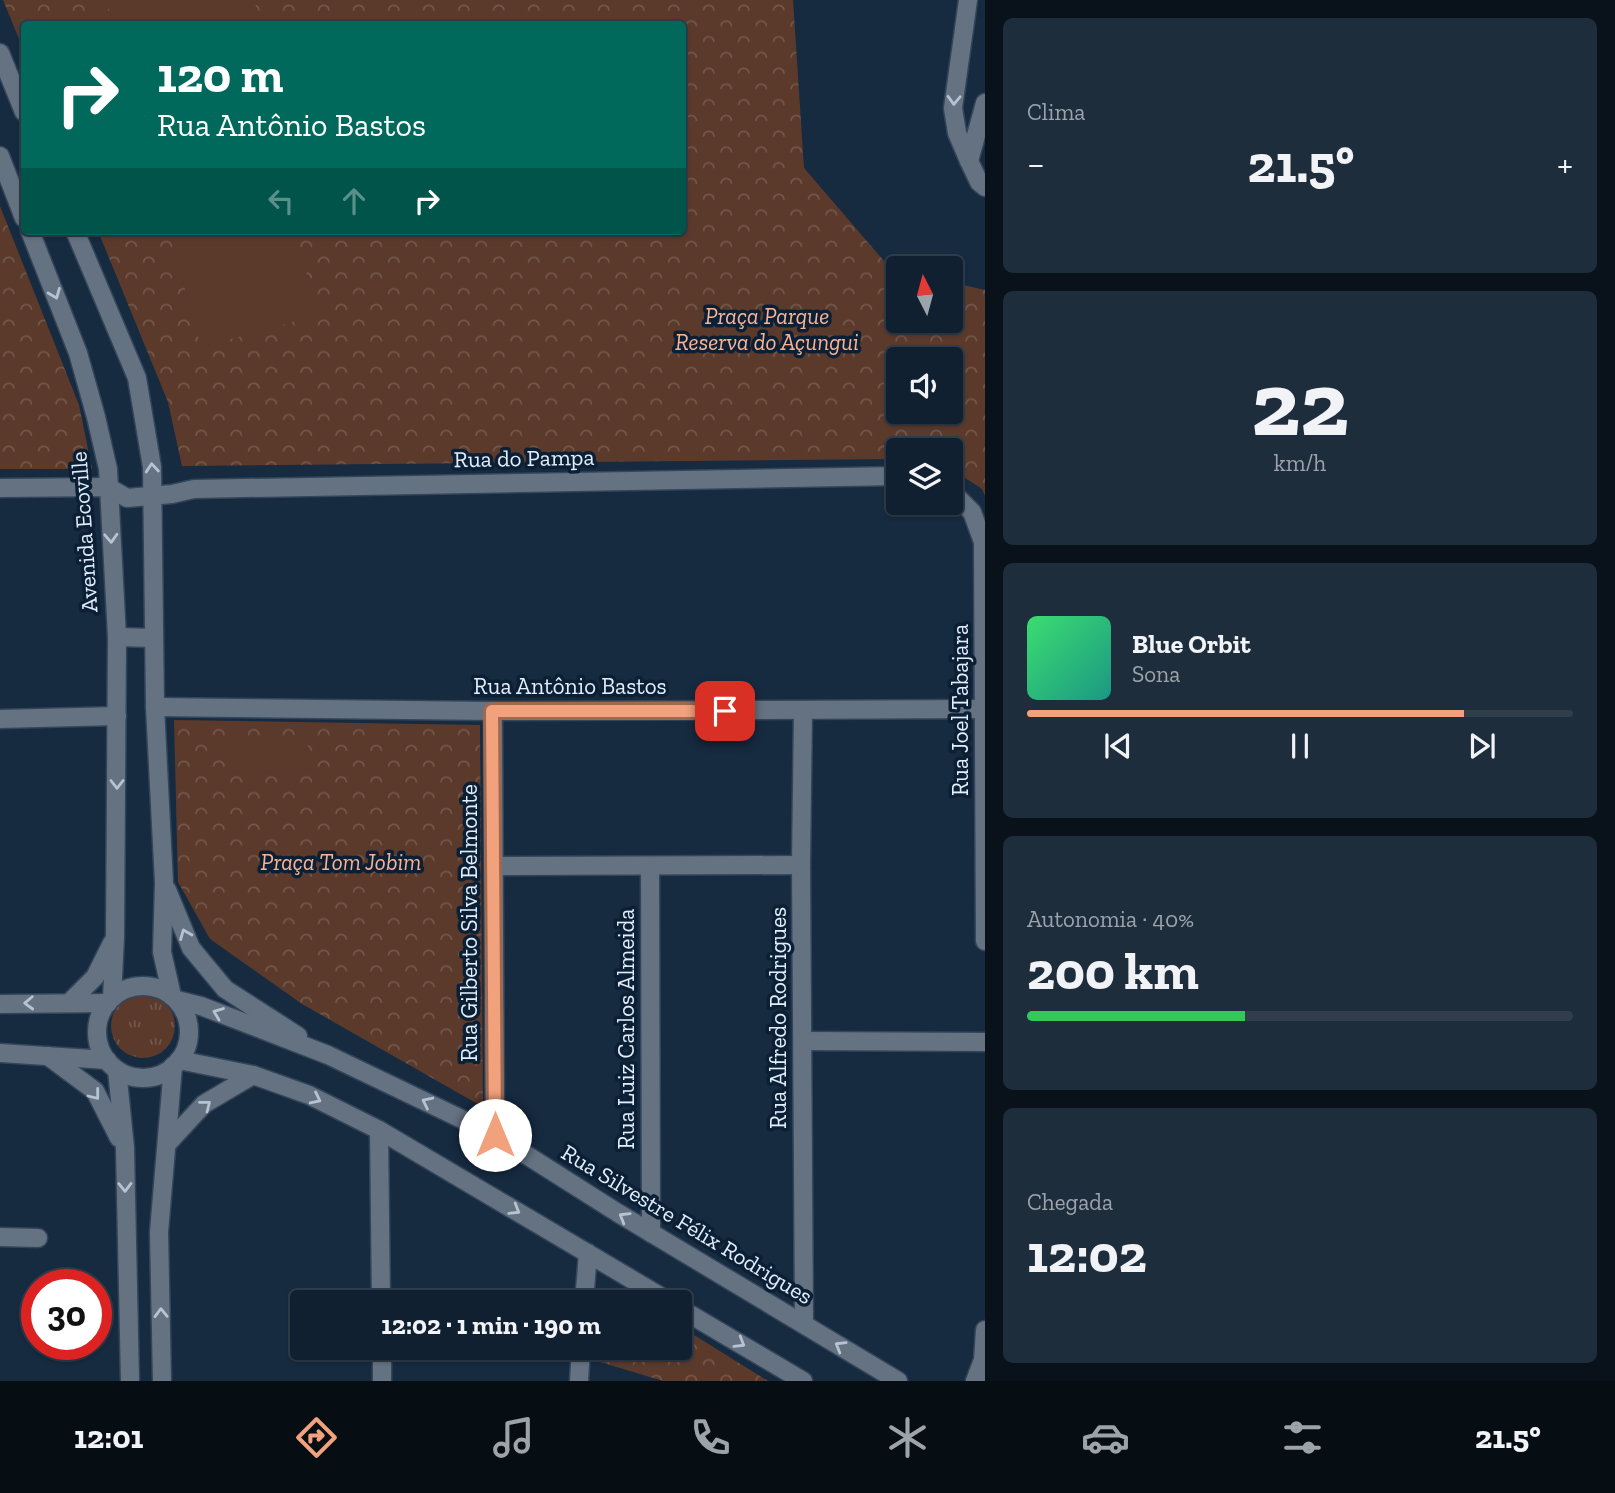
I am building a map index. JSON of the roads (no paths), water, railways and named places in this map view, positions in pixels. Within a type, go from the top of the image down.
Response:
[{"type":"street","points":[[968,0],[953,108],[957,133],[979,182],[985,187]]},
{"type":"street","points":[[0,54],[21,105]]},
{"type":"street","points":[[969,161],[985,103]]},
{"type":"street","points":[[969,161],[985,150]]},
{"type":"street","points":[[0,156],[21,210]]},
{"type":"street","name":"Avenida Ecoville","points":[[32,235],[78,353],[108,469],[117,637],[116,937],[110,1001]]},
{"type":"street","points":[[77,235],[137,378],[152,467],[153,638],[164,883],[162,952],[174,998]]},
{"type":"street","name":"Rua do Pampa","points":[[0,488],[108,488],[127,498],[153,497],[194,489],[886,476]]},
{"type":"street","name":"Rua Joel Tabajara","points":[[963,503],[972,512],[983,542],[985,942]]},
{"type":"street","points":[[117,637],[153,638]]},
{"type":"street","name":"Rua Antônio Bastos","points":[[155,707],[492,711],[984,709]]},
{"type":"street","name":"Rua Gilberto Silva Belmonte","points":[[492,711],[495,1135]]},
{"type":"street","name":"Rua Alfredo Rodrigues","points":[[803,711],[801,864],[804,1324]]},
{"type":"street","points":[[0,719],[117,716]]},
{"type":"street","points":[[495,866],[801,864]]},
{"type":"street","name":"Rua Luiz Carlos Almeida","points":[[650,866],[651,1233]]},
{"type":"street","points":[[164,883],[191,948],[225,989],[328,1055]]},
{"type":"street","points":[[69,1002],[95,977],[116,937]]},
{"type":"street","points":[[0,1053],[48,1056],[112,1065],[131,1076],[161,1074],[176,1063],[187,1046],[189,1030],[186,1013],[174,998],[161,990],[135,986],[122,991],[110,1001],[98,1025],[100,1049],[112,1065],[125,1148],[131,1381]]},
{"type":"street","name":"Rua Silvestre Félix Rodrigues","points":[[174,998],[328,1055],[495,1135],[651,1233],[898,1381]]},
{"type":"street","points":[[0,1004],[110,1001]]},
{"type":"street","points":[[803,1041],[985,1042]]},
{"type":"street","points":[[48,1056],[95,1091],[125,1148]]},
{"type":"street","points":[[176,1063],[253,1075],[309,1095],[379,1130],[650,1290]]},
{"type":"street","points":[[162,1381],[159,1231],[176,1063]]},
{"type":"street","points":[[167,1144],[204,1104],[253,1075]]},
{"type":"street","points":[[379,1130],[381,1290]]},
{"type":"street","points":[[0,1237],[38,1238]]},
{"type":"street","points":[[585,1290],[588,1254]]},
{"type":"street","points":[[692,1315],[803,1381]]},
{"type":"street","points":[[975,1381],[983,1360],[985,1330]]},
{"type":"street","points":[[382,1360],[382,1381]]},
{"type":"street","points":[[579,1381],[580,1360]]},
{"type":"park label","name":"Praça Parque Reserva do Açungui","points":[[767,329]]},
{"type":"park label","name":"Praça Tom Jobim","points":[[341,862]]}]
